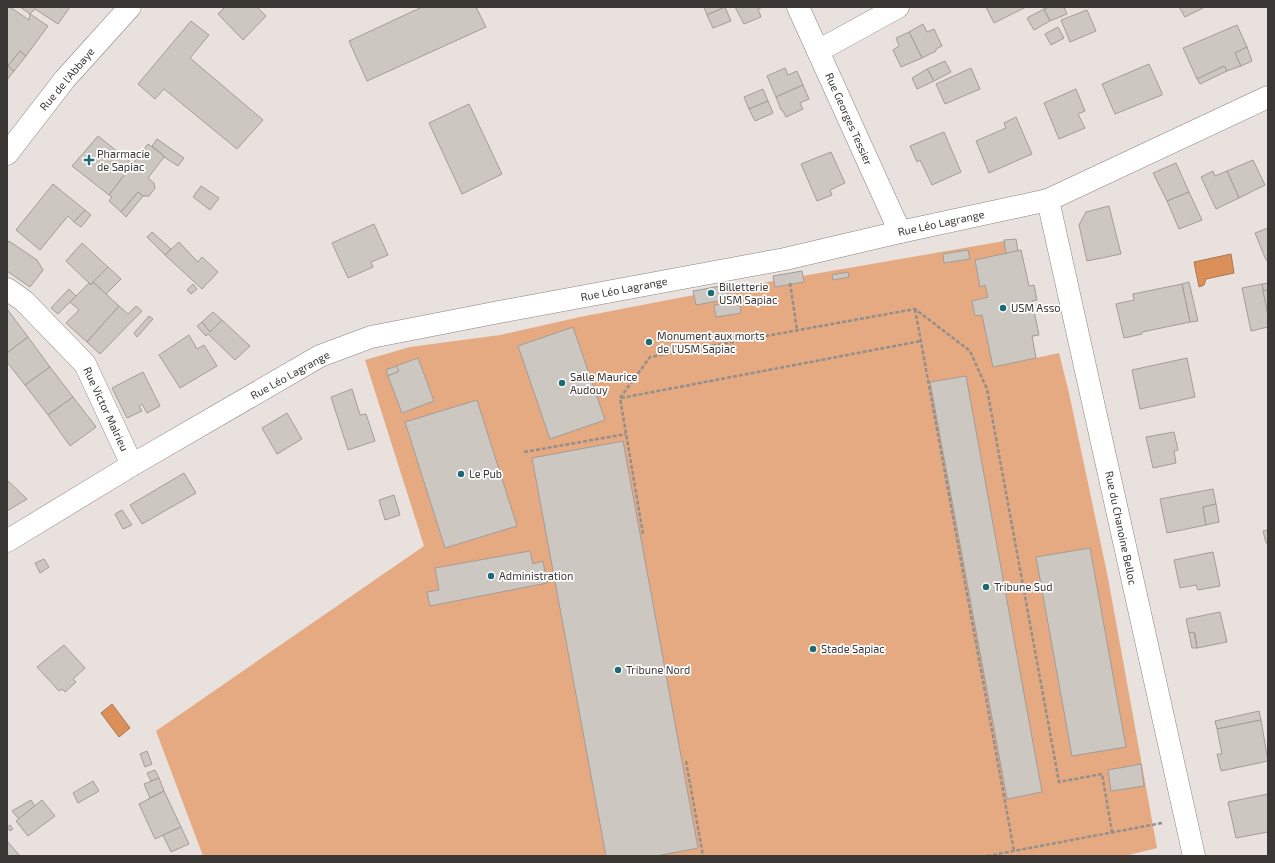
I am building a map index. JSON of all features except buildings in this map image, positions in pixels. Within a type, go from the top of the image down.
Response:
[{"type":"street","name":"Rue de l'Abbaye","points":[[7,154],[65,79],[130,7]]},
{"type":"street","name":"Rue Georges Tessier","points":[[798,7],[900,232]]},
{"type":"street","points":[[818,51],[898,7]]},
{"type":"street","name":"Rue Léo Lagrange","points":[[7,541],[132,465],[320,356],[371,338],[498,312],[785,259],[1048,200],[1268,97]]},
{"type":"street","name":"Rue du Chanoine Belloc","points":[[1048,200],[1194,856]]},
{"type":"street","name":"Rue Victor Malrieu","points":[[7,289],[24,301],[85,364],[132,465]]},
{"type":"path","points":[[785,259],[797,330]]},
{"type":"path","points":[[915,309],[1014,851]]},
{"type":"path","points":[[643,534],[620,398],[650,357],[915,309],[970,350],[987,389],[1059,782],[1102,774],[1112,832]]},
{"type":"path","points":[[620,398],[921,341]]},
{"type":"path","points":[[524,452],[626,434]]},
{"type":"path","points":[[686,762],[703,856]]},
{"type":"path","points":[[987,856],[1152,825]]},
{"type":"shaded area","points":[[1016,239],[1018,251],[1021,250],[1029,286],[1034,285],[1037,300],[1032,301],[1039,335],[1032,337],[1036,358],[1059,353],[1069,393],[1108,578],[1157,848],[1125,856],[203,856],[156,731],[424,546],[365,360],[410,347],[500,335],[580,317],[694,295],[693,291],[726,285],[727,289]]},
{"type":"shaded area","points":[[1231,254],[1234,273],[1206,279],[1204,285],[1199,287],[1194,262]]},
{"type":"shaded area","points":[[112,704],[130,728],[119,737],[101,713]]},
{"type":"place","name":"Pharmacie de Sapiac","points":[[89,160]]},
{"type":"place","name":"Billetterie USM Sapiac","points":[[711,293]]},
{"type":"place","name":"USM Asso","points":[[1003,308]]},
{"type":"place","name":"Monument aux morts de l'USM Sapiac","points":[[649,342]]},
{"type":"place","name":"Salle Maurice Audouy","points":[[562,383]]},
{"type":"place","name":"Le Pub","points":[[461,474]]},
{"type":"place","name":"Administration","points":[[491,576]]},
{"type":"place","name":"Tribune Sud","points":[[986,587]]},
{"type":"place","name":"Stade Sapiac","points":[[813,649]]},
{"type":"place","name":"Tribune Nord","points":[[618,670]]}]
